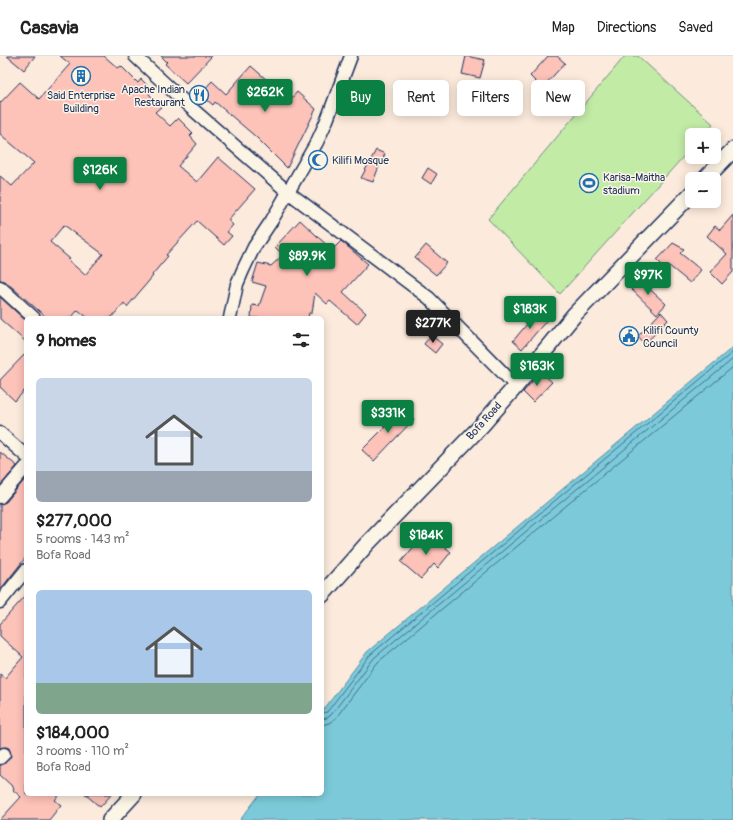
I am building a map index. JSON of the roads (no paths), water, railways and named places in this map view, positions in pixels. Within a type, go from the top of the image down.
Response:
[{"type":"street","points":[[135,56],[190,107],[288,192],[429,298],[516,386]]},
{"type":"street","points":[[230,316],[237,284],[243,270],[254,247],[272,220],[305,164],[327,120],[351,56]]},
{"type":"street","points":[[712,172],[733,150]]},
{"type":"street","name":"Bofa Road","points":[[324,593],[367,544],[481,426],[574,315],[685,200]]},
{"type":"street","points":[[0,287],[32,316]]},
{"type":"street","points":[[0,433],[24,454]]},
{"type":"street","points":[[0,497],[24,469]]},
{"type":"street","points":[[0,602],[24,572]]},
{"type":"street","points":[[110,820],[132,796]]},
{"type":"water","points":[[733,347],[733,820],[240,820],[258,796],[324,796],[324,709],[367,652]]},
{"type":"place","name":"Said Enterprise Building","points":[[81,76]]},
{"type":"place","name":"Apache Indian Restaurant","points":[[199,95]]},
{"type":"place","name":"Kilifi Mosque","points":[[318,160]]},
{"type":"place","name":"Karisa-Maitha stadium","points":[[589,183]]},
{"type":"place","name":"Kilifi County Council","points":[[629,336]]}]
